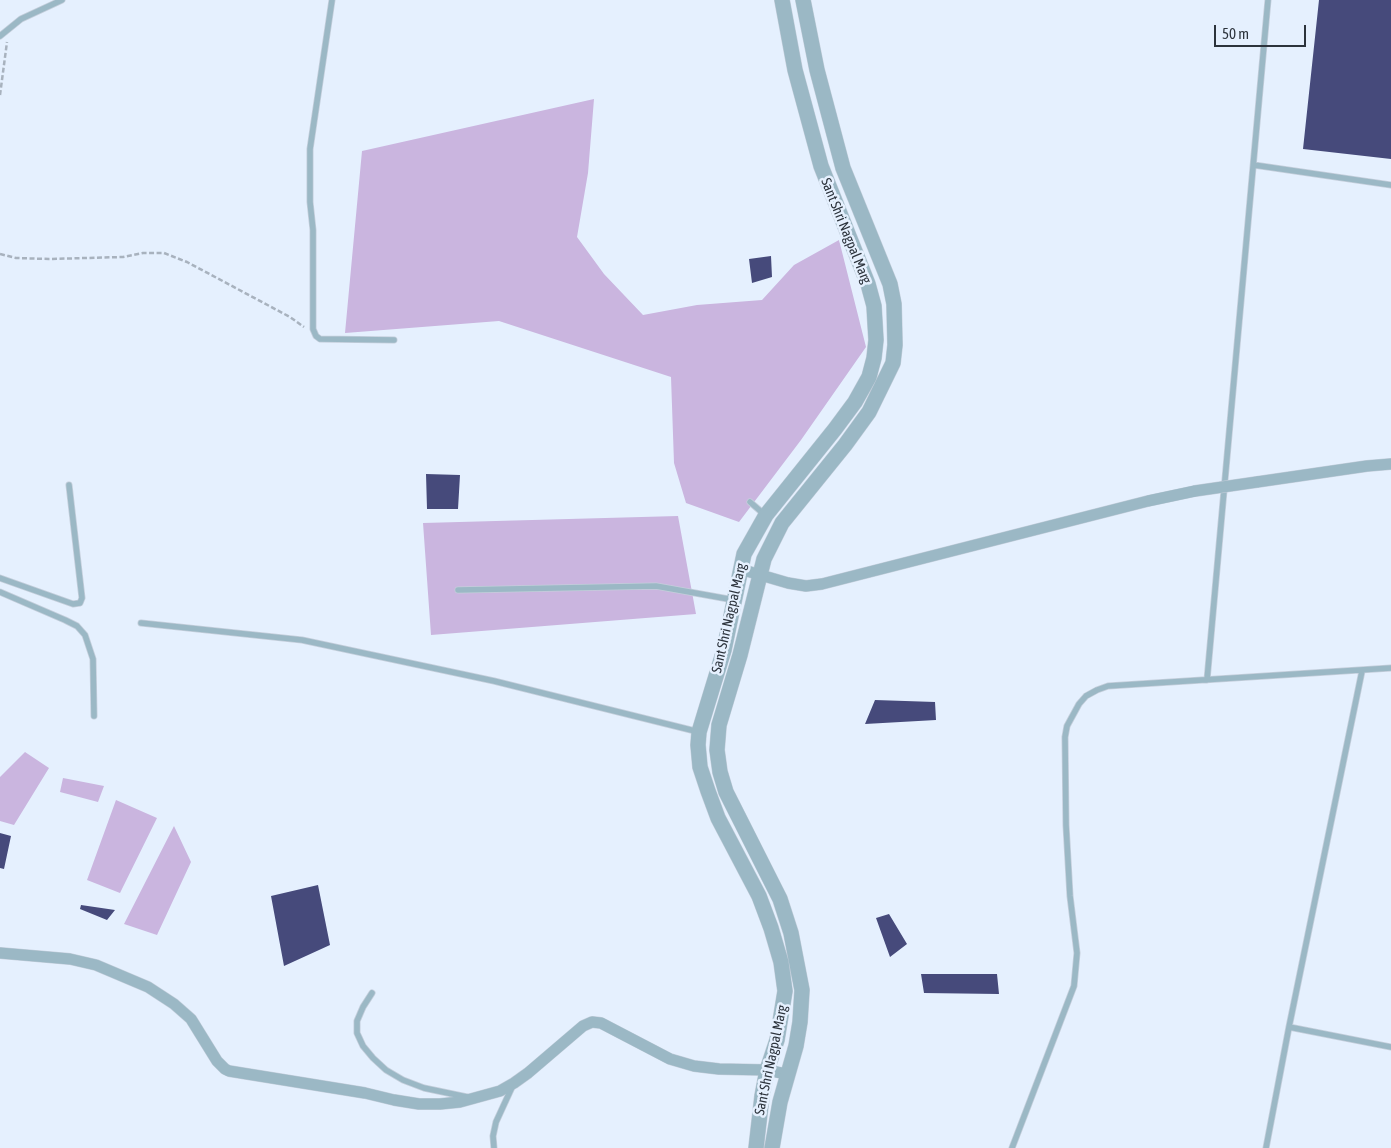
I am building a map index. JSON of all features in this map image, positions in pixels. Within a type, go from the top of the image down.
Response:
[{"type":"street","name":"Sant Shri Nagpal Marg","points":[[756,1148],[762,1096],[767,1070],[782,1018],[785,991],[781,962],[759,896],[718,818],[708,791],[700,766],[699,732],[724,650],[744,554],[766,515],[835,430],[855,402],[869,377],[876,340],[874,306],[868,284],[821,166],[795,70],[782,0]]},
{"type":"street","name":"Sant Shri Nagpal Marg","points":[[772,1148],[786,1074],[796,1046],[802,990],[797,959],[780,900],[726,792],[720,772],[717,750],[719,725],[740,655],[764,559],[782,523],[869,412],[893,363],[895,346],[894,304],[890,284],[843,168],[817,70],[803,0]]},
{"type":"street","points":[[740,569],[797,585],[822,584],[1148,500],[1195,491],[1391,464]]},
{"type":"street","points":[[0,953],[70,959],[96,965],[148,987],[174,1004],[191,1019],[217,1061],[224,1069],[229,1071],[419,1104],[440,1104],[500,1091],[528,1073],[575,1032],[592,1022],[601,1022],[670,1059],[694,1066],[713,1069],[767,1070],[786,1074]]},
{"type":"lane","points":[[0,36],[20,20],[62,0]]},
{"type":"lane","points":[[332,0],[310,149],[310,202],[313,230],[313,329],[316,336],[320,339],[394,340]]},
{"type":"lane","points":[[1207,680],[1268,0]]},
{"type":"lane","points":[[1254,165],[1391,185]]},
{"type":"lane","points":[[0,578],[73,604],[80,603],[82,598],[69,485]]},
{"type":"lane","points":[[750,502],[766,515]]},
{"type":"lane","points":[[458,590],[656,586],[734,600]]},
{"type":"lane","points":[[0,592],[77,626],[85,635],[93,659],[94,716]]},
{"type":"lane","points":[[140,622],[302,640],[494,681],[699,732]]},
{"type":"lane","points":[[1012,1148],[1074,986],[1076,954],[1066,825],[1065,737],[1067,726],[1079,704],[1086,696],[1108,686],[1391,668]]},
{"type":"lane","points":[[1266,1148],[1362,671]]},
{"type":"lane","points":[[372,993],[357,1021],[357,1033],[363,1046],[373,1058],[386,1070],[402,1080],[424,1088],[474,1098]]},
{"type":"lane","points":[[1289,1027],[1391,1047]]},
{"type":"lane","points":[[494,1148],[493,1136],[496,1122],[514,1083]]},
{"type":"path","points":[[0,95],[8,28]]},
{"type":"path","points":[[0,254],[16,258],[49,259],[123,257],[143,253],[164,253],[186,262],[275,309],[316,336]]},
{"type":"shaded area","points":[[594,99],[588,173],[577,237],[604,274],[643,315],[697,305],[762,300],[794,265],[839,240],[866,347],[801,440],[739,522],[686,503],[674,463],[671,377],[499,321],[345,333],[362,151]]},
{"type":"shaded area","points":[[678,516],[696,614],[431,635],[423,523]]},
{"type":"shaded area","points":[[25,752],[49,768],[14,825],[0,821],[0,777]]},
{"type":"shaded area","points":[[63,778],[104,786],[98,802],[60,792]]},
{"type":"shaded area","points":[[116,800],[157,818],[120,893],[87,880]]},
{"type":"shaded area","points":[[174,826],[191,862],[157,935],[124,924]]},
{"type":"building","points":[[1319,0],[1391,0],[1391,159],[1303,149]]},
{"type":"building","points":[[771,256],[772,277],[752,283],[749,259]]},
{"type":"building","points":[[426,474],[460,475],[458,509],[427,509]]},
{"type":"building","points":[[875,700],[935,702],[936,720],[865,724]]},
{"type":"building","points":[[0,833],[11,836],[4,869],[0,868]]},
{"type":"building","points":[[318,885],[330,945],[284,966],[271,896]]},
{"type":"building","points":[[81,905],[115,910],[107,920],[80,909]]},
{"type":"building","points":[[889,914],[907,944],[890,957],[876,918]]},
{"type":"building","points":[[921,974],[997,974],[999,994],[924,993]]}]
